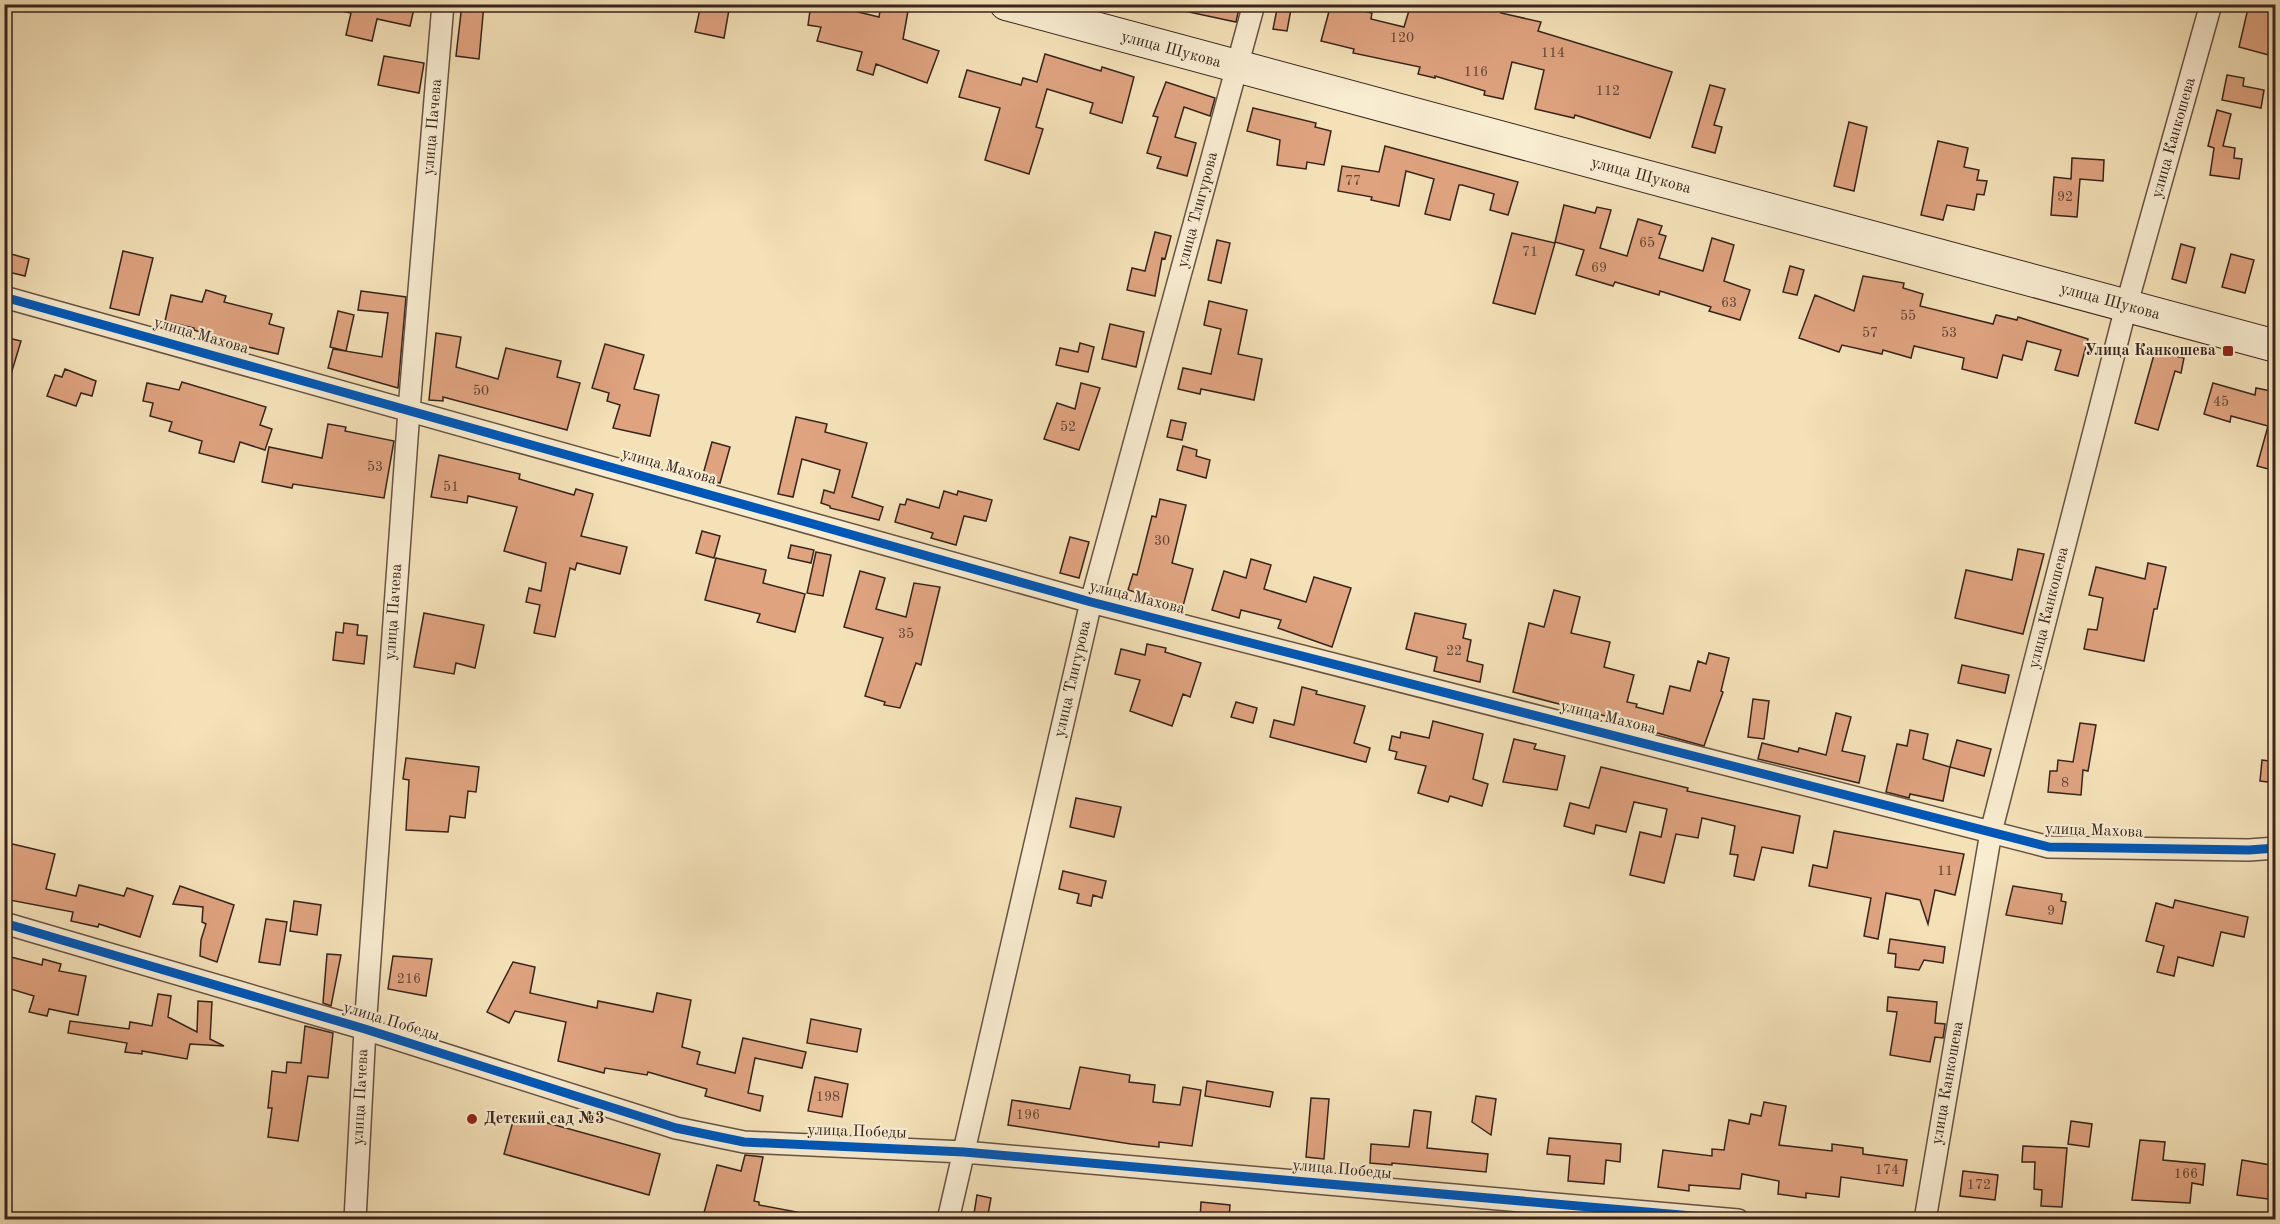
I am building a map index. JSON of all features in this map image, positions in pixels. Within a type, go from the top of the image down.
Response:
[{"type":"main road","name":"улица Шукова","points":[[1006,4],[2276,346]]},
{"type":"street","name":"улица Пачева","points":[[355,1220],[364,1029],[409,410],[443,4]]},
{"type":"street","name":"улица Тлигурова","points":[[948,1220],[1091,602],[1254,4]]},
{"type":"street","name":"улица Канкошева","points":[[1925,1220],[1991,832],[2126,307],[2211,4]]},
{"type":"street","name":"улица Махова","points":[[4,297],[1091,602],[2049,847],[2249,850],[2276,848]]},
{"type":"street","name":"улица Победы","points":[[4,923],[364,1029],[676,1128],[744,1142],[964,1152],[1738,1220]]},
{"type":"building","points":[[342,4],[415,4],[410,26],[377,19],[372,41],[346,35],[351,13],[341,11]]},
{"type":"building","points":[[462,4],[484,4],[479,59],[456,56]]},
{"type":"building","points":[[701,4],[730,4],[724,38],[695,32]]},
{"type":"building","points":[[811,4],[825,4],[879,17],[881,5],[908,11],[903,39],[939,51],[927,83],[876,64],[873,75],[857,70],[862,52],[817,41],[821,27],[808,25]]},
{"type":"building","points":[[1185,4],[1240,4],[1236,22],[1184,11]]},
{"type":"building","points":[[1278,4],[1292,4],[1287,31],[1273,29]]},
{"type":"building","points":[[1331,4],[1372,13],[1371,19],[1404,27],[1411,4],[1485,4],[1502,9],[1501,13],[1541,22],[1538,31],[1672,72],[1650,138],[1575,115],[1574,118],[1535,109],[1544,70],[1512,62],[1503,99],[1484,95],[1485,91],[1435,76],[1435,78],[1418,74],[1420,67],[1353,53],[1354,49],[1321,41]]},
{"type":"building","points":[[2249,4],[2276,4],[2276,57],[2239,47]]},
{"type":"building","points":[[1045,54],[1101,71],[1102,67],[1134,77],[1122,123],[1090,113],[1093,103],[1047,89],[1036,127],[1043,129],[1029,174],[985,160],[1000,108],[959,97],[967,70],[1021,85],[1023,78],[1037,82]]},
{"type":"building","points":[[384,56],[424,63],[419,93],[378,85]]},
{"type":"building","points":[[2227,75],[2244,78],[2243,86],[2264,90],[2261,108],[2222,100]]},
{"type":"building","points":[[1166,82],[1215,98],[1210,116],[1184,107],[1175,137],[1196,143],[1187,176],[1157,168],[1161,157],[1147,153],[1158,117],[1153,116]]},
{"type":"building","points":[[1710,85],[1725,89],[1714,125],[1722,127],[1715,153],[1692,147]]},
{"type":"building","points":[[1253,108],[1316,123],[1315,127],[1331,131],[1324,165],[1307,162],[1306,169],[1277,165],[1280,140],[1247,131]]},
{"type":"building","points":[[2217,110],[2231,114],[2223,146],[2235,148],[2234,158],[2242,159],[2239,179],[2210,175],[2214,148],[2208,146]]},
{"type":"building","points":[[1849,122],[1867,127],[1854,191],[1834,186]]},
{"type":"building","points":[[1938,141],[1968,148],[1964,167],[1979,170],[1977,180],[1987,181],[1984,195],[1977,194],[1974,210],[1947,205],[1943,220],[1921,215]]},
{"type":"building","points":[[1385,146],[1518,182],[1508,215],[1490,210],[1494,194],[1462,185],[1459,185],[1450,220],[1425,214],[1434,179],[1406,171],[1399,206],[1371,200],[1372,197],[1338,191],[1342,166],[1379,172]]},
{"type":"building","points":[[2072,158],[2104,160],[2103,181],[2080,179],[2077,217],[2051,215],[2054,177],[2071,179]]},
{"type":"building","points":[[1564,205],[1595,213],[1597,207],[1611,210],[1600,248],[1627,256],[1638,219],[1662,226],[1659,234],[1666,236],[1659,258],[1703,271],[1712,238],[1734,245],[1724,281],[1750,290],[1740,320],[1709,311],[1711,307],[1660,291],[1659,295],[1615,282],[1613,286],[1576,275],[1584,250],[1555,242]]},
{"type":"building","points":[[1155,232],[1171,236],[1165,259],[1162,258],[1155,296],[1127,290],[1132,268],[1145,271]]},
{"type":"building","points":[[1512,233],[1555,243],[1535,314],[1493,303]]},
{"type":"building","points":[[1217,240],[1230,243],[1221,283],[1208,280]]},
{"type":"building","points":[[2181,244],[2195,248],[2186,283],[2172,279]]},
{"type":"building","points":[[123,251],[153,258],[139,315],[110,308]]},
{"type":"building","points":[[4,252],[29,259],[25,276],[4,271]]},
{"type":"building","points":[[2231,254],[2254,260],[2245,293],[2222,287]]},
{"type":"building","points":[[1790,266],[1804,270],[1797,295],[1783,292]]},
{"type":"building","points":[[1863,276],[1904,283],[1903,288],[1923,294],[1920,306],[1993,324],[1996,315],[2017,320],[2018,317],[2088,339],[2078,376],[2055,370],[2061,350],[2027,341],[2022,360],[2003,355],[1997,378],[1962,369],[1964,358],[1914,346],[1911,358],[1883,350],[1882,354],[1842,345],[1839,352],[1799,338],[1815,295],[1854,311]]},
{"type":"building","points":[[206,290],[226,296],[224,302],[272,314],[269,324],[284,328],[278,354],[235,344],[194,330],[194,328],[165,321],[171,295],[202,302]]},
{"type":"building","points":[[361,291],[406,297],[398,388],[328,368],[333,349],[382,357],[388,313],[358,310]]},
{"type":"building","points":[[1209,301],[1247,310],[1238,354],[1262,359],[1254,400],[1201,389],[1200,394],[1178,389],[1183,368],[1211,374],[1221,329],[1204,325]]},
{"type":"building","points":[[338,311],[354,315],[346,351],[330,347]]},
{"type":"building","points":[[1110,324],[1144,332],[1136,367],[1102,359]]},
{"type":"building","points":[[436,333],[461,337],[456,367],[498,379],[506,348],[561,361],[557,377],[580,383],[567,430],[443,397],[443,401],[429,400]]},
{"type":"building","points":[[4,337],[21,341],[8,384],[4,384]]},
{"type":"building","points":[[1080,343],[1094,347],[1088,372],[1056,365],[1060,348],[1078,352]]},
{"type":"building","points":[[605,344],[644,355],[634,389],[659,395],[650,436],[613,428],[620,405],[607,401],[609,393],[592,388]]},
{"type":"building","points":[[2155,351],[2184,358],[2181,373],[2175,371],[2158,430],[2135,423]]},
{"type":"building","points":[[65,369],[96,381],[92,396],[81,393],[76,406],[47,396],[55,375],[62,377]]},
{"type":"building","points":[[182,382],[266,407],[260,425],[272,429],[265,450],[240,442],[234,462],[199,453],[202,441],[169,431],[172,422],[150,416],[153,403],[143,401],[147,383],[179,390]]},
{"type":"building","points":[[1081,383],[1100,388],[1079,450],[1044,439],[1057,403],[1075,409]]},
{"type":"building","points":[[2213,383],[2255,395],[2256,388],[2276,392],[2276,471],[2257,466],[2268,426],[2231,416],[2230,422],[2204,414]]},
{"type":"building","points":[[796,417],[827,424],[825,432],[867,443],[852,497],[883,507],[879,520],[830,508],[821,503],[824,490],[834,493],[840,470],[802,459],[793,497],[778,494]]},
{"type":"building","points":[[1171,420],[1186,423],[1182,440],[1167,437]]},
{"type":"building","points":[[328,424],[346,427],[345,431],[394,441],[384,498],[293,484],[292,488],[262,482],[269,447],[322,458]]},
{"type":"building","points":[[712,442],[730,447],[720,483],[702,478]]},
{"type":"building","points":[[1183,446],[1197,450],[1196,456],[1210,460],[1206,478],[1177,470]]},
{"type":"building","points":[[439,455],[520,474],[519,479],[574,495],[576,489],[593,494],[581,536],[627,547],[620,574],[577,563],[575,570],[570,568],[555,637],[534,633],[540,605],[526,602],[529,588],[541,591],[546,563],[504,551],[517,507],[468,496],[467,503],[431,497]]},
{"type":"building","points":[[944,491],[957,495],[958,491],[992,500],[986,521],[964,516],[956,545],[931,538],[933,533],[895,522],[900,504],[905,505],[907,499],[939,508]]},
{"type":"building","points":[[1160,499],[1186,505],[1172,563],[1193,569],[1183,606],[1128,590],[1133,574],[1137,575],[1152,516],[1156,517]]},
{"type":"building","points":[[702,531],[720,536],[714,558],[696,553]]},
{"type":"building","points":[[1070,537],[1089,542],[1079,578],[1060,573]]},
{"type":"building","points":[[791,545],[814,550],[811,563],[788,558]]},
{"type":"building","points":[[2018,549],[2044,554],[2023,634],[1955,618],[1966,570],[2012,580]]},
{"type":"building","points":[[816,552],[831,555],[823,596],[807,593]]},
{"type":"building","points":[[716,558],[766,570],[763,583],[805,594],[795,632],[757,622],[760,614],[705,600]]},
{"type":"building","points":[[1251,559],[1271,565],[1264,589],[1306,602],[1314,577],[1351,588],[1332,647],[1278,628],[1281,620],[1241,610],[1239,618],[1212,610],[1224,571],[1246,578]]},
{"type":"building","points":[[2148,563],[2166,567],[2157,609],[2154,609],[2144,661],[2084,649],[2088,629],[2097,630],[2103,598],[2089,595],[2096,567],[2145,579]]},
{"type":"building","points":[[860,571],[885,578],[876,609],[906,617],[914,583],[940,587],[921,665],[916,663],[900,708],[884,705],[885,702],[865,696],[883,638],[844,627]]},
{"type":"building","points":[[1554,590],[1580,597],[1571,633],[1610,642],[1604,667],[1634,675],[1627,702],[1637,704],[1636,707],[1663,714],[1670,686],[1690,691],[1698,661],[1706,664],[1709,653],[1729,658],[1721,691],[1723,692],[1704,746],[1643,729],[1644,726],[1513,692],[1529,623],[1544,627]]},
{"type":"building","points":[[424,613],[484,625],[475,668],[456,663],[454,674],[414,667]]},
{"type":"building","points":[[1415,613],[1466,624],[1463,638],[1471,640],[1467,661],[1483,665],[1480,682],[1434,671],[1437,657],[1406,649]]},
{"type":"building","points":[[344,623],[358,625],[357,635],[367,636],[364,664],[333,660],[336,632],[343,633]]},
{"type":"building","points":[[1147,644],[1166,648],[1165,652],[1201,663],[1190,697],[1183,694],[1172,726],[1130,711],[1140,680],[1115,674],[1121,649],[1145,655]]},
{"type":"building","points":[[1962,665],[2009,675],[2005,693],[1958,683]]},
{"type":"building","points":[[1302,687],[1317,691],[1316,694],[1365,706],[1354,743],[1370,748],[1366,762],[1270,737],[1274,720],[1294,725]]},
{"type":"building","points":[[1753,699],[1769,701],[1764,739],[1748,737]]},
{"type":"building","points":[[1236,702],[1257,708],[1253,723],[1231,717]]},
{"type":"building","points":[[1836,713],[1851,717],[1842,751],[1865,756],[1859,783],[1758,759],[1762,743],[1798,752],[1799,748],[1826,755]]},
{"type":"building","points":[[1433,721],[1483,734],[1473,779],[1488,784],[1482,806],[1450,796],[1448,802],[1418,793],[1426,766],[1395,759],[1397,752],[1389,750],[1392,736],[1400,738],[1401,732],[1429,738]]},
{"type":"building","points":[[2080,723],[2096,725],[2088,771],[2083,770],[2081,795],[2048,792],[2050,771],[2057,771],[2058,760],[2073,762]]},
{"type":"building","points":[[1910,730],[1928,734],[1923,759],[1950,767],[1943,801],[1910,794],[1909,798],[1886,792],[1897,744],[1907,746]]},
{"type":"building","points":[[1514,739],[1536,744],[1534,749],[1565,756],[1557,790],[1503,782]]},
{"type":"building","points":[[1957,740],[1991,749],[1984,776],[1950,767]]},
{"type":"building","points":[[406,758],[479,767],[476,792],[468,791],[465,818],[450,816],[448,832],[406,830],[409,780],[403,779]]},
{"type":"building","points":[[2262,760],[2276,762],[2276,783],[2260,781]]},
{"type":"building","points":[[1601,767],[1688,788],[1687,791],[1800,816],[1793,853],[1762,847],[1754,880],[1734,876],[1738,855],[1730,854],[1735,826],[1702,818],[1698,838],[1676,834],[1664,883],[1630,875],[1640,832],[1661,837],[1667,809],[1634,802],[1626,832],[1596,825],[1594,834],[1564,826],[1570,803],[1589,808]]},
{"type":"building","points":[[1076,798],[1121,807],[1114,837],[1070,827]]},
{"type":"building","points":[[1834,831],[1964,854],[1955,895],[1935,890],[1928,924],[1920,900],[1886,893],[1878,939],[1864,936],[1871,898],[1809,886],[1813,865],[1827,868]]},
{"type":"building","points":[[4,842],[55,854],[46,889],[76,896],[79,885],[124,896],[127,888],[153,896],[140,937],[99,924],[98,927],[71,921],[73,912],[4,899]]},
{"type":"building","points":[[1063,871],[1106,881],[1102,898],[1093,895],[1091,906],[1077,903],[1079,894],[1059,889]]},
{"type":"building","points":[[180,886],[234,905],[217,962],[200,956],[201,940],[206,924],[202,922],[203,907],[173,904]]},
{"type":"building","points":[[2013,886],[2062,894],[2061,901],[2066,902],[2062,924],[2006,915]]},
{"type":"building","points":[[2175,900],[2248,917],[2244,937],[2221,932],[2213,966],[2178,957],[2174,976],[2157,972],[2164,946],[2146,941],[2156,903],[2173,908]]},
{"type":"building","points":[[294,901],[321,905],[317,935],[290,931]]},
{"type":"building","points":[[266,919],[287,922],[280,965],[259,962]]},
{"type":"building","points":[[1890,939],[1945,947],[1943,963],[1924,960],[1919,970],[1895,967],[1896,954],[1888,953]]},
{"type":"building","points":[[327,954],[341,955],[331,1006],[323,1003]]},
{"type":"building","points":[[7,956],[42,965],[43,959],[61,964],[59,971],[86,976],[78,1015],[49,1009],[47,1016],[29,1012],[34,996],[4,987]]},
{"type":"building","points":[[393,956],[432,959],[426,996],[388,989]]},
{"type":"building","points":[[513,962],[535,967],[530,993],[597,1008],[598,1001],[653,1012],[657,993],[691,1000],[682,1047],[700,1052],[697,1064],[735,1073],[743,1038],[806,1052],[802,1068],[755,1058],[748,1093],[763,1096],[760,1111],[705,1096],[707,1089],[648,1072],[647,1075],[605,1068],[604,1073],[558,1061],[566,1022],[515,1011],[509,1023],[487,1012]]},
{"type":"building","points":[[158,994],[171,996],[168,1017],[197,1032],[198,1001],[212,1002],[210,1039],[224,1046],[190,1044],[187,1059],[142,1051],[142,1054],[125,1052],[127,1043],[68,1033],[70,1021],[129,1029],[130,1022],[152,1026]]},
{"type":"building","points":[[1888,997],[1937,1002],[1935,1023],[1945,1024],[1943,1038],[1935,1037],[1930,1062],[1890,1055],[1897,1012],[1887,1011]]},
{"type":"building","points":[[811,1019],[861,1029],[857,1052],[807,1043]]},
{"type":"building","points":[[305,1026],[333,1033],[328,1078],[308,1076],[298,1141],[268,1137],[272,1108],[268,1108],[272,1071],[286,1073],[287,1062],[301,1063]]},
{"type":"building","points":[[1080,1067],[1130,1075],[1129,1082],[1155,1085],[1153,1102],[1180,1105],[1183,1087],[1201,1090],[1192,1146],[1159,1142],[1159,1147],[1131,1144],[1008,1125],[1012,1100],[1070,1109]]},
{"type":"building","points":[[815,1077],[848,1084],[842,1117],[808,1111]]},
{"type":"building","points":[[1207,1081],[1273,1092],[1270,1107],[1205,1096]]},
{"type":"building","points":[[1476,1096],[1496,1099],[1491,1135],[1472,1122]]},
{"type":"building","points":[[1311,1098],[1329,1099],[1324,1159],[1306,1157]]},
{"type":"building","points":[[1764,1102],[1786,1106],[1779,1145],[1832,1151],[1832,1144],[1863,1148],[1863,1154],[1907,1160],[1903,1186],[1841,1177],[1839,1197],[1806,1193],[1806,1198],[1778,1194],[1779,1181],[1742,1174],[1740,1189],[1689,1185],[1689,1191],[1658,1187],[1663,1150],[1712,1156],[1712,1149],[1724,1150],[1729,1120],[1749,1124],[1751,1114],[1761,1116]]},
{"type":"building","points":[[1414,1110],[1431,1112],[1427,1148],[1488,1154],[1486,1172],[1370,1163],[1371,1144],[1409,1147]]},
{"type":"building","points":[[515,1114],[660,1154],[649,1195],[504,1154]]},
{"type":"building","points":[[2071,1121],[2092,1124],[2089,1147],[2068,1144]]},
{"type":"building","points":[[1549,1138],[1621,1144],[1620,1162],[1606,1160],[1604,1184],[1568,1181],[1570,1156],[1547,1154]]},
{"type":"building","points":[[2140,1140],[2165,1142],[2163,1160],[2205,1164],[2203,1185],[2192,1183],[2190,1203],[2132,1200]]},
{"type":"building","points":[[2023,1146],[2067,1148],[2062,1207],[2041,1206],[2042,1190],[2034,1189],[2035,1162],[2022,1162]]},
{"type":"building","points":[[745,1155],[763,1157],[754,1201],[759,1202],[759,1205],[797,1212],[796,1220],[702,1220],[717,1165],[741,1171]]},
{"type":"building","points":[[2242,1160],[2276,1166],[2276,1200],[2237,1195]]},
{"type":"building","points":[[1963,1171],[1998,1175],[1995,1200],[1960,1196]]},
{"type":"building","points":[[977,1195],[991,1198],[987,1220],[973,1220]]},
{"type":"building","points":[[1201,1202],[1230,1205],[1229,1220],[1200,1220]]},
{"type":"cycle path","points":[[4,297],[1091,602],[2049,847],[2249,850],[2276,848]]},
{"type":"cycle path","points":[[4,923],[365,1029],[676,1128],[744,1142],[964,1152],[1738,1220]]},
{"type":"place","name":"Улица Канкошева","points":[[2228,351]]},
{"type":"place","name":"Детский сад №3","points":[[472,1119]]}]
